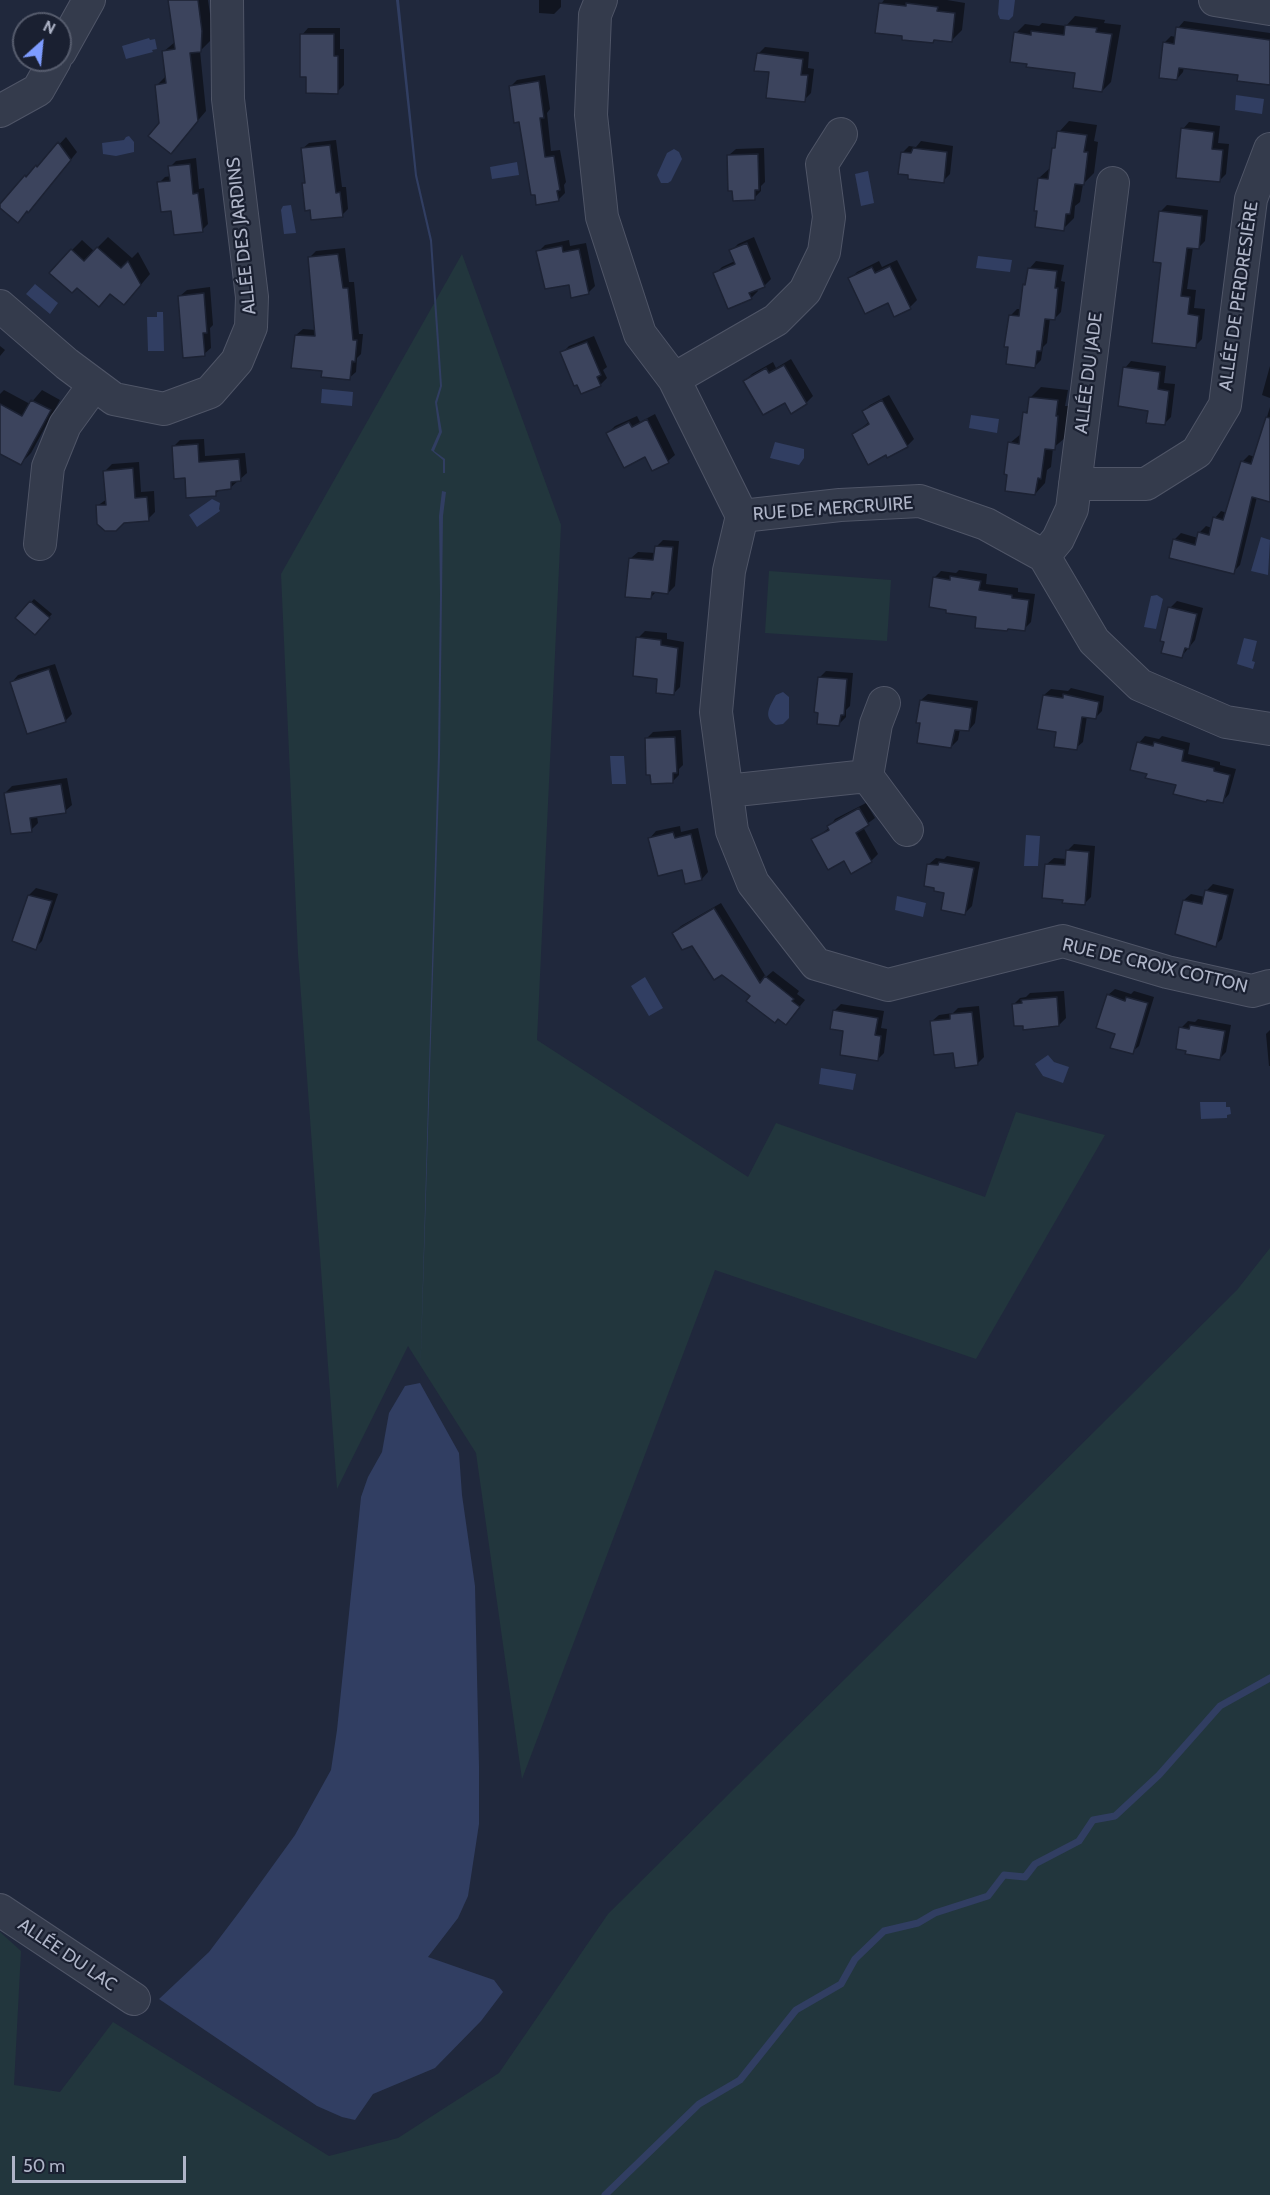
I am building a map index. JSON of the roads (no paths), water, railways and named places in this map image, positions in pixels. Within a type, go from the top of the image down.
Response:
[{"type":"street","points":[[72,30],[89,0]]},
{"type":"street","name":"ALLÉE DES JARDINS","points":[[0,306],[67,364],[114,399],[164,409],[210,392],[237,361],[251,327],[252,297],[228,99],[227,0]]},
{"type":"street","points":[[601,0],[595,15],[591,115],[602,217],[640,334],[674,379],[742,516]]},
{"type":"street","points":[[1225,1],[1270,9]]},
{"type":"street","points":[[0,111],[38,90],[48,72]]},
{"type":"street","points":[[674,379],[776,320],[805,291],[824,252],[829,217],[822,164],[841,134]]},
{"type":"street","name":"ALLÉE DE PERDRESIÈRE","points":[[1075,484],[1146,484],[1197,452],[1225,405],[1251,199],[1270,149]]},
{"type":"street","name":"ALLÉE DU JADE","points":[[1044,556],[1058,539],[1071,509],[1113,183]]},
{"type":"street","points":[[40,544],[48,467],[65,424],[94,385]]},
{"type":"street","name":"RUE DE MERCRUIRE","points":[[742,516],[840,505],[920,501],[986,524],[1044,556]]},
{"type":"street","name":"RUE DE CROIX COTTON","points":[[742,516],[729,570],[716,712],[732,831],[753,883],[816,964],[888,985],[1063,941],[1167,972],[1252,990],[1270,986]]},
{"type":"street","points":[[1044,556],[1094,641],[1140,685],[1226,722],[1270,729]]},
{"type":"street","points":[[884,703],[876,724],[867,776],[907,830]]},
{"type":"street","points":[[727,791],[867,776]]},
{"type":"street","name":"ALLÉE DU LAC","points":[[0,1910],[134,2000]]},
{"type":"water","points":[[396,0],[399,0],[417,175],[432,240],[442,386],[437,403],[442,432],[434,451],[445,459],[445,473],[443,473],[443,460],[431,450],[439,432],[435,402],[440,386],[430,241],[415,176]]},
{"type":"water","points":[[999,0],[1015,0],[1013,16],[1009,20],[1000,19]]},
{"type":"water","points":[[149,38],[150,40],[155,39],[157,49],[126,59],[122,46]]},
{"type":"water","points":[[1236,95],[1264,99],[1262,114],[1235,110]]},
{"type":"water","points":[[129,136],[134,142],[134,152],[116,156],[103,154],[102,143],[124,140]]},
{"type":"water","points":[[674,149],[679,152],[682,159],[671,181],[661,183],[657,175],[667,153]]},
{"type":"water","points":[[517,162],[519,175],[492,179],[490,167]]},
{"type":"water","points":[[868,171],[874,203],[861,206],[855,174]]},
{"type":"water","points":[[291,205],[296,233],[284,234],[281,210],[283,206]]},
{"type":"water","points":[[978,256],[1012,260],[1010,272],[976,268]]},
{"type":"water","points":[[35,284],[58,303],[50,314],[26,294]]},
{"type":"water","points":[[157,312],[163,312],[164,351],[148,351],[147,317],[157,317]]},
{"type":"water","points":[[322,389],[353,392],[352,406],[321,403]]},
{"type":"water","points":[[971,415],[999,419],[997,433],[969,428]]},
{"type":"water","points":[[775,442],[804,449],[804,458],[799,465],[770,458]]},
{"type":"water","points":[[442,491],[446,492],[443,516],[440,755],[420,1383],[438,754],[439,516]]},
{"type":"water","points":[[212,499],[220,503],[220,511],[197,527],[189,515]]},
{"type":"water","points":[[1261,537],[1270,540],[1268,575],[1251,571]]},
{"type":"water","points":[[1157,595],[1163,599],[1156,629],[1144,627],[1151,596]]},
{"type":"water","points":[[1244,638],[1257,641],[1252,661],[1255,662],[1253,669],[1237,664]]},
{"type":"water","points":[[783,692],[789,697],[789,718],[783,724],[776,725],[769,718],[768,711],[776,695]]},
{"type":"water","points":[[610,756],[624,756],[626,784],[612,784]]},
{"type":"water","points":[[1026,835],[1040,836],[1038,866],[1024,866]]},
{"type":"water","points":[[897,896],[926,903],[923,917],[895,910]]},
{"type":"water","points":[[645,977],[663,1008],[649,1016],[631,986]]},
{"type":"water","points":[[1048,1055],[1054,1062],[1069,1067],[1063,1083],[1043,1076],[1035,1064]]},
{"type":"water","points":[[821,1068],[856,1074],[853,1090],[819,1084]]},
{"type":"water","points":[[1200,1102],[1226,1102],[1226,1107],[1230,1107],[1231,1114],[1227,1115],[1227,1118],[1201,1119]]},
{"type":"water","points":[[420,1383],[459,1453],[462,1495],[475,1586],[479,1766],[479,1824],[468,1896],[458,1918],[428,1957],[494,1980],[503,1992],[481,2021],[435,2068],[373,2094],[355,2120],[317,2106],[159,1999],[209,1952],[243,1907],[295,1835],[331,1770],[361,1497],[368,1477],[382,1452],[389,1413],[405,1386]]},
{"type":"waterway","points":[[605,2195],[699,2104],[740,2080],[796,2010],[841,1984],[855,1959],[884,1931],[918,1923],[935,1913],[988,1896],[1004,1875],[1025,1877],[1035,1864],[1079,1841],[1093,1820],[1115,1816],[1159,1775],[1220,1706],[1270,1678]]}]
